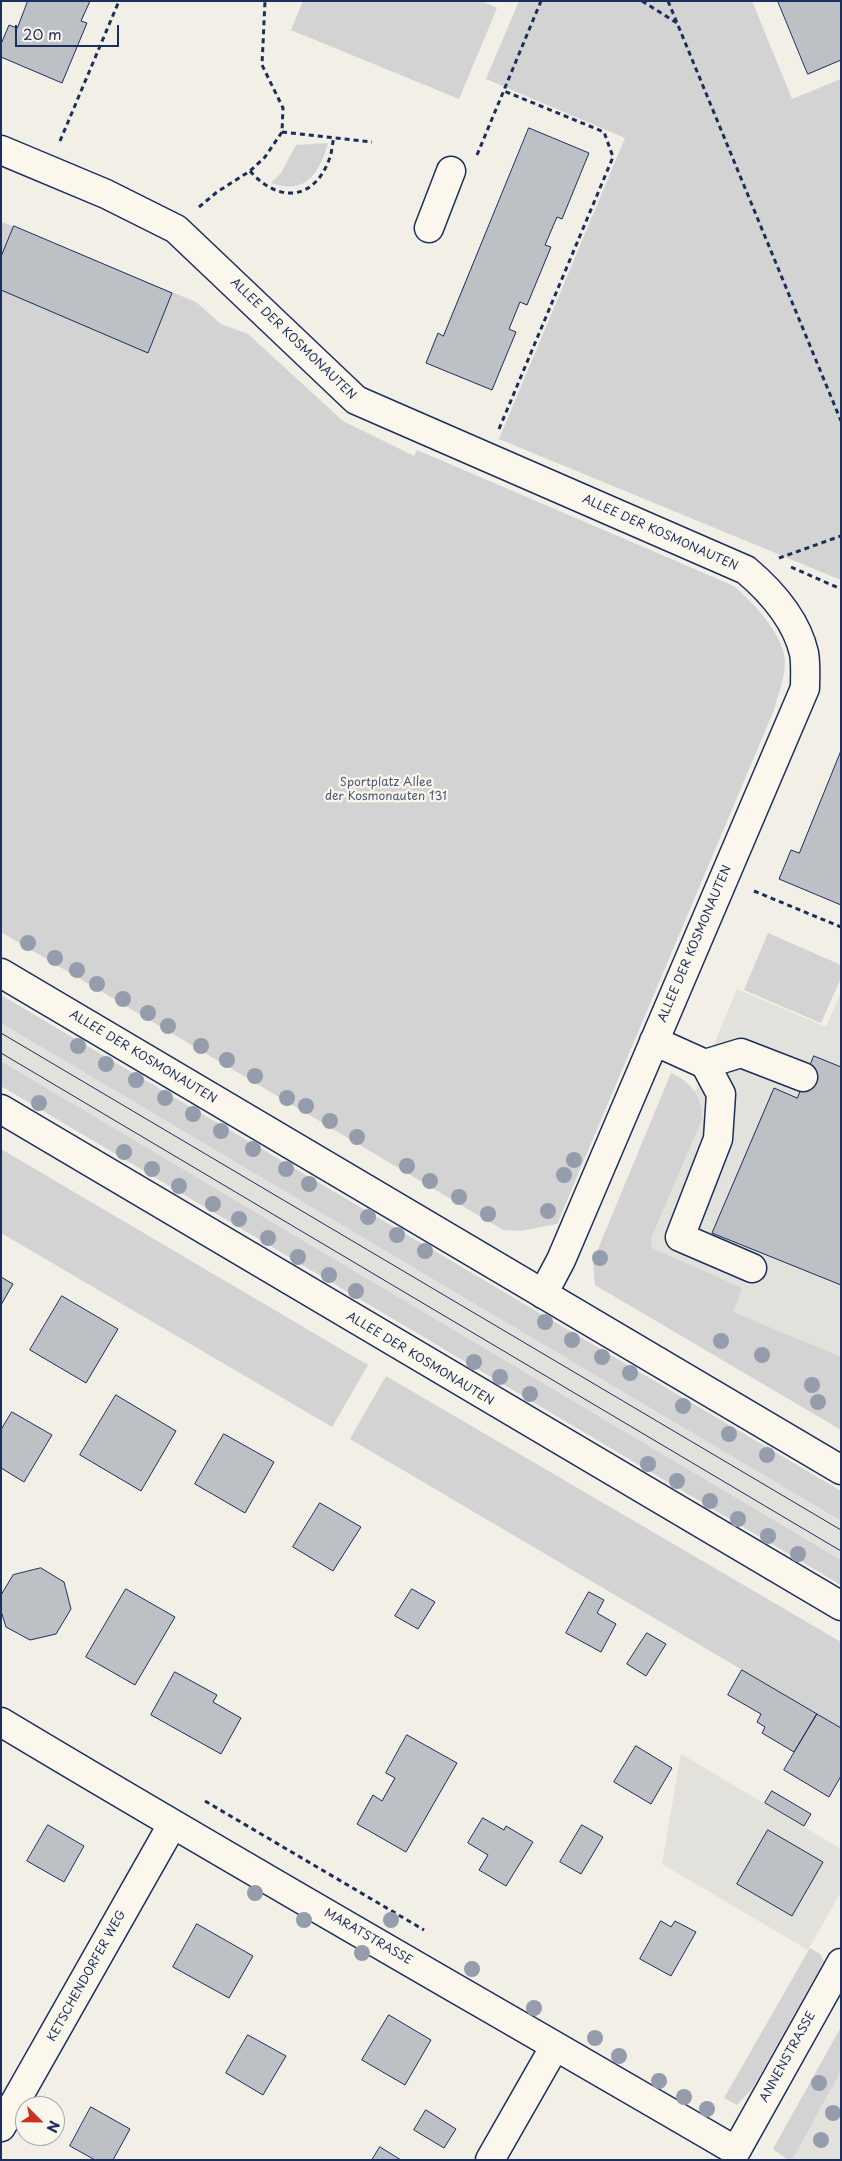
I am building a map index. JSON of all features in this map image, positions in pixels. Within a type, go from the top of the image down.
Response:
[{"type":"street","name":"ALLEE DER KOSMONAUTEN","points":[[1,150],[106,194],[176,229],[356,400],[746,570],[768,588],[789,618],[804,653],[805,688],[561,1260],[543,1294]]},
{"type":"street","points":[[429,228],[463,167]]},
{"type":"street","name":"ALLEE DER KOSMONAUTEN","points":[[1,973],[841,1470]]},
{"type":"street","points":[[654,1041],[705,1064],[721,1094],[718,1139],[680,1237],[752,1268]]},
{"type":"street","points":[[705,1064],[740,1053],[803,1077]]},
{"type":"street","name":"ALLEE DER KOSMONAUTEN","points":[[1,1110],[841,1606]]},
{"type":"street","name":"MARATSTRASSE","points":[[1,1722],[172,1825],[736,2152]]},
{"type":"street","name":"KETSCHENDORFER WEG","points":[[1,2127],[172,1825]]},
{"type":"street","name":"ANNENSTRASSE","points":[[736,2152],[841,1963]]},
{"type":"street","points":[[490,2160],[555,2046]]},
{"type":"path","points":[[58,146],[119,1]]},
{"type":"path","points":[[176,229],[217,192],[250,172],[266,157],[282,132],[283,108],[262,65],[265,1]]},
{"type":"path","points":[[463,167],[504,91],[541,1]]},
{"type":"path","points":[[642,1],[677,24]]},
{"type":"path","points":[[668,1],[841,420]]},
{"type":"path","points":[[498,432],[613,157],[604,132],[504,91]]},
{"type":"path","points":[[282,132],[372,142]]},
{"type":"path","points":[[250,172],[260,183],[272,191],[286,194],[301,192],[312,185],[322,174],[329,160],[334,137]]},
{"type":"path","points":[[841,536],[776,560],[841,589]]},
{"type":"path","points":[[745,888],[841,927]]},
{"type":"path","points":[[205,1801],[425,1931]]},
{"type":"shaded area","points":[[737,989],[826,1027],[841,992],[841,1361],[621,1269]]},
{"type":"shaded area","points":[[1,1023],[841,1521],[841,1560],[1,1061]]},
{"type":"shaded area","points":[[681,1754],[841,1849],[841,1892],[808,1950],[662,1864]]},
{"type":"shaded area","points":[[841,2071],[841,2160],[792,2160],[806,2134]]},
{"type":"green space","points":[[303,1],[482,1],[497,8],[459,99],[291,30]]},
{"type":"green space","points":[[519,1],[752,1],[792,99],[841,79],[841,580],[499,439],[625,138],[486,79]]},
{"type":"green space","points":[[328,143],[315,172],[302,184],[283,186],[271,183],[281,173],[296,145]]},
{"type":"green space","name":"Sportplatz Allee der Kosmonauten 131","points":[[2,222],[196,302],[221,324],[248,334],[343,421],[414,456],[417,450],[734,586],[750,601],[773,629],[783,650],[785,661],[783,680],[774,710],[557,1224],[520,1231],[503,1230],[1,932]]},
{"type":"green space","points":[[768,933],[841,965],[841,978],[821,1023],[744,990]]},
{"type":"green space","points":[[1,995],[841,1491],[841,1521],[1,1023]]},
{"type":"green space","points":[[1,1061],[841,1560],[841,1585],[1,1086]]},
{"type":"green space","points":[[671,1073],[690,1085],[700,1103],[702,1119],[651,1238],[652,1248],[742,1288],[733,1312],[841,1357],[841,1430],[595,1285],[593,1261]]},
{"type":"green space","points":[[1,1149],[368,1365],[332,1427],[1,1233]]},
{"type":"green space","points":[[386,1376],[841,1642],[841,1728],[350,1439]]},
{"type":"green space","points":[[810,1948],[820,1954],[824,1961],[752,2089],[737,2105],[724,2098]]},
{"type":"green space","points":[[841,2027],[841,2071],[792,2160],[788,2160],[773,2149]]},
{"type":"building","points":[[28,1],[90,1],[81,21],[87,23],[62,83],[1,57],[1,44],[9,25],[17,28]]},
{"type":"building","points":[[778,1],[841,1],[841,60],[808,74]]},
{"type":"building","points":[[529,128],[589,153],[562,219],[557,217],[545,245],[551,247],[527,305],[520,302],[509,329],[516,332],[492,390],[426,363],[438,333],[443,336]]},
{"type":"building","points":[[14,226],[172,293],[148,353],[1,290],[1,257]]},
{"type":"building","points":[[841,751],[841,905],[779,879],[791,850],[799,853]]},
{"type":"building","points":[[814,1056],[841,1067],[841,1285],[712,1233],[774,1088],[797,1098]]},
{"type":"building","points":[[1,1277],[13,1284],[1,1305]]},
{"type":"building","points":[[62,1296],[118,1329],[86,1383],[30,1350]]},
{"type":"building","points":[[116,1395],[176,1431],[141,1491],[80,1455]]},
{"type":"building","points":[[12,1412],[52,1435],[24,1482],[1,1468],[1,1430]]},
{"type":"building","points":[[224,1434],[274,1462],[245,1513],[195,1484]]},
{"type":"building","points":[[320,1503],[361,1527],[333,1571],[293,1547]]},
{"type":"building","points":[[41,1568],[64,1582],[71,1609],[56,1634],[30,1640],[6,1627],[1,1611],[1,1595],[13,1575]]},
{"type":"building","points":[[126,1589],[175,1617],[135,1685],[86,1657]]},
{"type":"building","points":[[412,1589],[435,1602],[418,1629],[395,1616]]},
{"type":"building","points":[[589,1592],[604,1600],[597,1613],[616,1624],[601,1652],[566,1633]]},
{"type":"building","points":[[647,1633],[666,1644],[646,1676],[627,1664]]},
{"type":"building","points":[[742,1670],[817,1714],[794,1752],[762,1733],[765,1727],[757,1722],[761,1714],[728,1695]]},
{"type":"building","points":[[175,1672],[217,1695],[213,1702],[241,1718],[221,1754],[151,1715]]},
{"type":"building","points":[[817,1714],[841,1728],[841,1776],[829,1797],[784,1770]]},
{"type":"building","points":[[407,1735],[457,1763],[406,1852],[357,1824],[373,1795],[382,1801],[395,1778],[386,1773]]},
{"type":"building","points":[[636,1746],[672,1768],[651,1804],[614,1782]]},
{"type":"building","points":[[772,1791],[811,1814],[804,1826],[765,1803]]},
{"type":"building","points":[[483,1818],[504,1830],[506,1826],[533,1842],[506,1886],[479,1870],[488,1855],[468,1843]]},
{"type":"building","points":[[48,1825],[84,1846],[64,1882],[27,1861]]},
{"type":"building","points":[[582,1825],[603,1837],[581,1874],[560,1862]]},
{"type":"building","points":[[768,1830],[823,1862],[792,1916],[737,1884]]},
{"type":"building","points":[[661,1921],[671,1927],[675,1921],[696,1932],[671,1976],[640,1959]]},
{"type":"building","points":[[197,1924],[253,1956],[229,1998],[173,1967]]},
{"type":"building","points":[[389,2015],[431,2040],[405,2085],[362,2060]]},
{"type":"building","points":[[248,2035],[286,2056],[263,2095],[226,2073]]},
{"type":"building","points":[[91,2107],[130,2129],[113,2160],[95,2160],[70,2146]]},
{"type":"building","points":[[426,2110],[456,2129],[444,2148],[414,2130]]},
{"type":"building","points":[[380,2147],[401,2160],[372,2160]]},
{"type":"tram line","points":[[1,1033],[841,1530]]},
{"type":"tram line","points":[[1,1053],[841,1551]]}]
